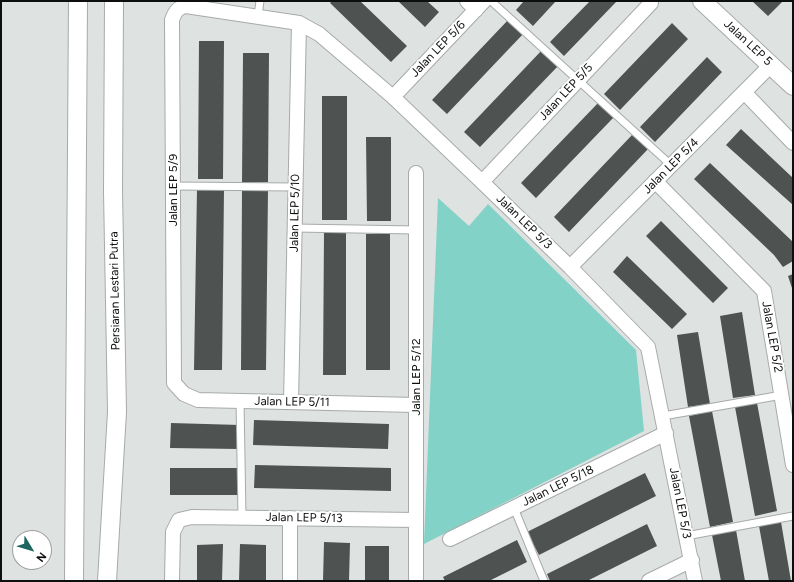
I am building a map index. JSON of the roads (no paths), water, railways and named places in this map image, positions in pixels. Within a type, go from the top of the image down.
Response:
[{"type":"street","points":[[74,581],[78,1]]},
{"type":"street","name":"Persiaran Lestari Putra","points":[[107,581],[116,412],[113,191],[114,1]]},
{"type":"street","name":"Jalan LEP 5","points":[[702,1],[793,86]]},
{"type":"street","name":"Jalan LEP 5/5","points":[[482,182],[651,3]]},
{"type":"street","name":"Jalan LEP 5/6","points":[[393,97],[476,4]]},
{"type":"street","name":"Jalan LEP 5/3","points":[[186,6],[299,23],[319,34],[393,97],[570,267],[648,347],[695,581]]},
{"type":"street","name":"Jalan LEP 5/9","points":[[174,383],[172,20],[177,10],[186,6]]},
{"type":"street","name":"Jalan LEP 5/10","points":[[291,402],[299,23]]},
{"type":"street","name":"Jalan LEP 5/4","points":[[570,267],[772,65]]},
{"type":"street","points":[[744,92],[793,143]]},
{"type":"street","name":"Jalan LEP 5/12","points":[[416,173],[416,581]]},
{"type":"street","name":"Jalan LEP 5/2","points":[[655,181],[764,291],[782,395],[791,436],[793,465]]},
{"type":"street","name":"Jalan LEP 5/11","points":[[174,383],[184,394],[198,400],[416,405]]},
{"type":"street","name":"Jalan LEP 5/18","points":[[450,539],[666,433]]},
{"type":"street","name":"Jalan LEP 5/13","points":[[172,581],[173,532],[179,520],[192,516],[416,520]]},
{"type":"street","points":[[290,518],[290,581]]},
{"type":"street","points":[[649,581],[692,560]]},
{"type":"lane","points":[[258,16],[260,1]]},
{"type":"lane","points":[[491,1],[671,165]]},
{"type":"lane","points":[[173,186],[295,187]]},
{"type":"lane","points":[[295,228],[416,230]]},
{"type":"lane","points":[[663,416],[782,395]]},
{"type":"lane","points":[[240,401],[242,517]]},
{"type":"lane","points":[[514,508],[544,581]]},
{"type":"lane","points":[[686,536],[793,516]]}]
